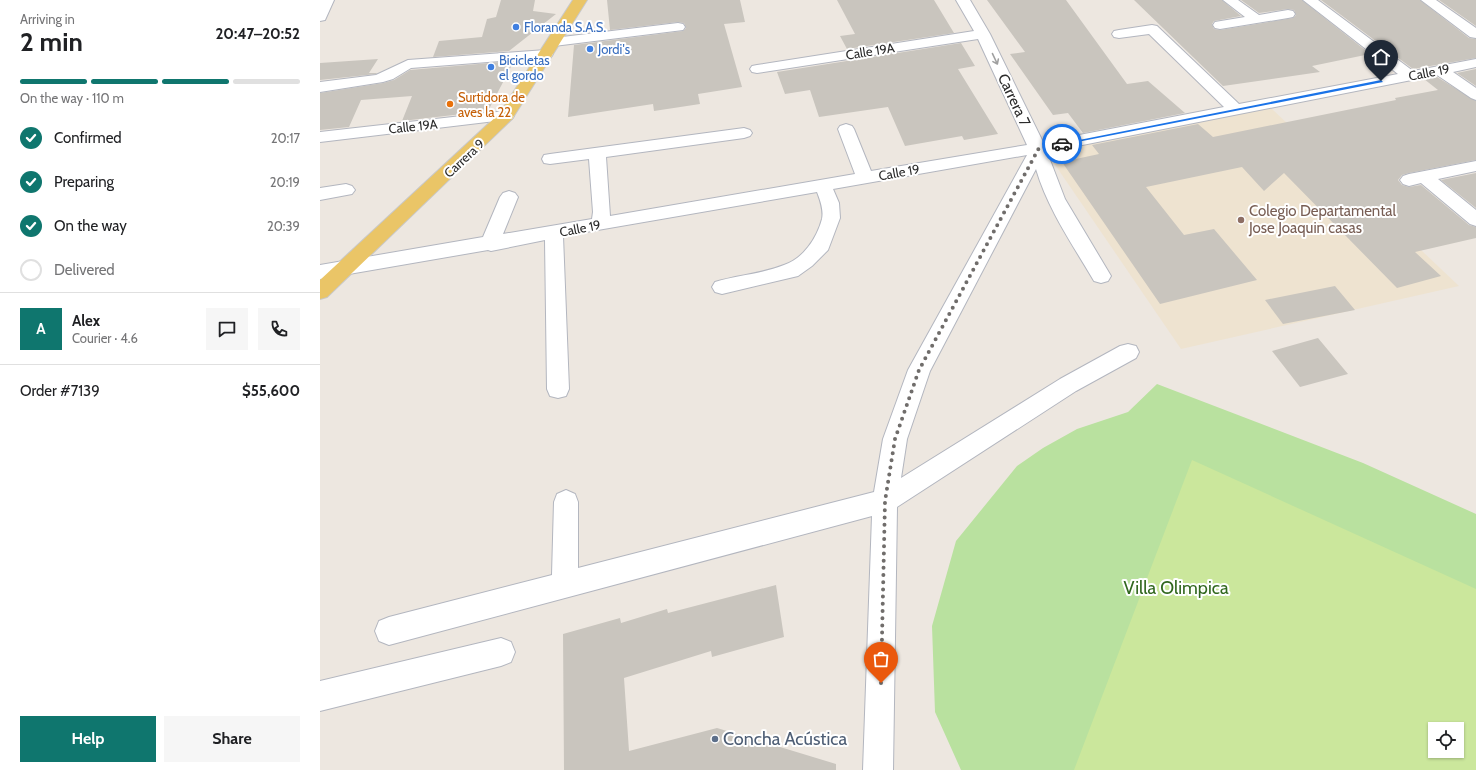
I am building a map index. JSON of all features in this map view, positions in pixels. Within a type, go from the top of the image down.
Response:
[{"type":"main road","name":"Carrera 9","points":[[320,292],[349,267],[494,130],[506,116],[580,0]]},
{"type":"street","points":[[320,16],[327,0]]},
{"type":"street","name":"Carrera 7","points":[[963,0],[983,34],[1030,134],[1039,148],[1041,161],[1051,189],[1101,276]]},
{"type":"street","points":[[1230,0],[1256,19]]},
{"type":"street","points":[[1310,0],[1410,76]]},
{"type":"street","points":[[1428,0],[1475,34]]},
{"type":"street","points":[[1220,25],[1288,14]]},
{"type":"street","points":[[320,87],[369,82],[388,76],[408,64],[550,48],[678,26]]},
{"type":"street","points":[[1119,34],[1152,29],[1235,109]]},
{"type":"street","name":"Calle 19A","points":[[757,69],[983,34]]},
{"type":"street","name":"Calle 19","points":[[320,272],[491,244],[1039,148],[1476,63]]},
{"type":"street","points":[[1440,70],[1476,95]]},
{"type":"street","name":"Calle 19A","points":[[320,137],[506,116]]},
{"type":"street","points":[[846,129],[865,178]]},
{"type":"street","points":[[550,159],[744,132]]},
{"type":"street","points":[[878,770],[885,501],[895,439],[919,370],[1039,148]]},
{"type":"street","points":[[598,152],[602,212],[600,224]]},
{"type":"street","points":[[1476,166],[1416,179],[1476,220]]},
{"type":"street","points":[[722,287],[791,271],[816,251],[821,245],[831,218],[830,203],[823,185]]},
{"type":"street","points":[[320,194],[346,190]]},
{"type":"street","points":[[491,244],[494,231],[509,197]]},
{"type":"street","points":[[554,233],[558,389]]},
{"type":"street","points":[[389,632],[885,501],[1068,385],[1128,352]]},
{"type":"street","points":[[565,586],[566,502]]},
{"type":"street","points":[[320,696],[501,652]]},
{"type":"shaded area","name":"Colegio Departamental Jose Joaquin casas","points":[[1271,108],[1459,286],[1181,349],[1047,153]]},
{"type":"green space","name":"Villa Olimpica","points":[[1157,384],[1363,463],[1476,514],[1476,770],[961,770],[935,712],[932,626],[956,541],[1017,466],[1043,448],[1077,429],[1128,412]]},
{"type":"green space","points":[[1192,460],[1476,589],[1476,770],[1074,770]]},
{"type":"building","points":[[501,0],[535,0],[533,11],[556,14],[509,51],[433,57],[439,41],[482,37],[487,19],[496,17]]},
{"type":"building","points":[[607,0],[740,0],[745,22],[724,24],[742,87],[698,94],[700,104],[654,111],[653,104],[568,117],[574,45],[683,31],[686,28],[684,23],[678,22],[610,30]]},
{"type":"building","points":[[837,0],[934,0],[954,33],[847,49],[840,36],[855,34]]},
{"type":"building","points":[[987,0],[1066,0],[1127,84],[1148,81],[1185,113],[1083,133],[1068,113],[1053,115],[1010,54],[1025,52]]},
{"type":"building","points":[[1134,0],[1222,0],[1241,16],[1214,21],[1212,24],[1214,29],[1220,30],[1293,18],[1296,15],[1294,10],[1288,9],[1259,13],[1241,0],[1302,0],[1370,54],[1312,66],[1320,72],[1223,86]]},
{"type":"building","points":[[1321,0],[1420,0],[1469,38],[1476,39],[1476,58],[1413,69]]},
{"type":"building","points":[[1439,0],[1476,0],[1476,26]]},
{"type":"building","points":[[961,43],[975,66],[958,69],[998,134],[964,140],[962,136],[905,146],[888,107],[819,117],[810,90],[785,94],[777,72]]},
{"type":"building","points":[[378,59],[369,73],[377,73],[376,74],[320,80],[320,63]]},
{"type":"building","points":[[514,61],[488,111],[402,121],[412,96],[361,100],[349,127],[320,130],[320,93],[383,83],[394,80],[410,70]]},
{"type":"building","points":[[1476,69],[1476,86],[1457,73]]},
{"type":"building","points":[[1437,77],[1476,101],[1476,160],[1409,173],[1402,175],[1398,180],[1402,185],[1409,187],[1421,185],[1469,225],[1476,227],[1476,238],[1415,252],[1441,276],[1397,288],[1284,173],[1264,191],[1242,167],[1146,187],[1184,235],[1214,229],[1257,280],[1160,304],[1062,162],[1099,154],[1092,145],[1198,124],[1213,137],[1396,100],[1395,98],[1438,90],[1424,79]]},
{"type":"building","points":[[1476,173],[1476,208],[1441,180]]},
{"type":"building","points":[[1335,286],[1355,310],[1283,324],[1265,300]]},
{"type":"building","points":[[1318,338],[1348,374],[1300,387],[1272,351]]},
{"type":"building","points":[[776,585],[784,637],[712,657],[711,651],[624,678],[629,751],[717,728],[836,764],[836,770],[564,770],[563,634],[620,618],[621,623],[667,609],[668,613]]},
{"type":"way so far","points":[[881,683],[885,501],[895,439],[919,370],[1039,148],[1062,144]]},
{"type":"place","name":"Floranda S.A.S.","points":[[516,27]]},
{"type":"place","name":"Jordi's","points":[[590,49]]},
{"type":"place","name":"Bicicletas el gordo","points":[[491,67]]},
{"type":"place","name":"Surtidora de aves la 22","points":[[450,104]]},
{"type":"place","name":"Colegio Departamental Jose Joaquin casas","points":[[1241,220]]},
{"type":"place","name":"Concha Acústica","points":[[715,739]]},
{"type":"route","points":[[1062,144],[1381,81]]}]
